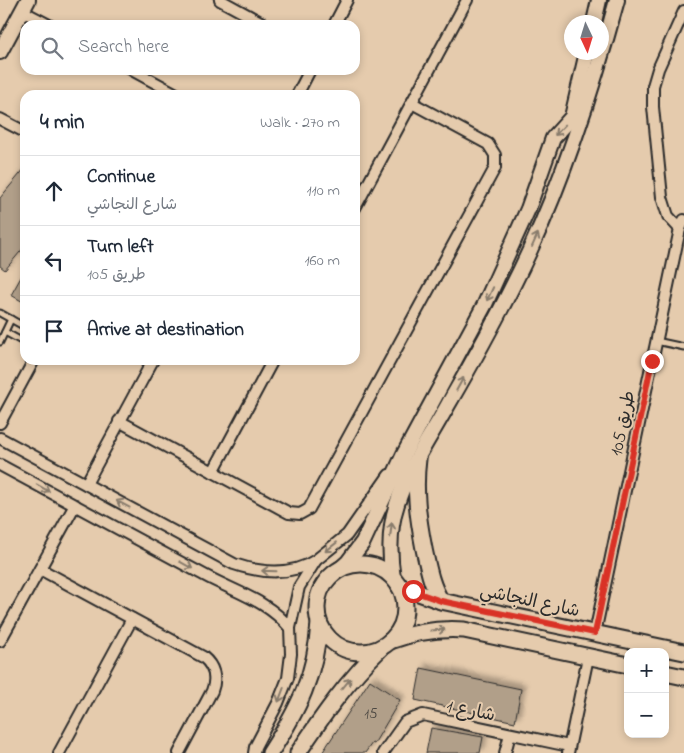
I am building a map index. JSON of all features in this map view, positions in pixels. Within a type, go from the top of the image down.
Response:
[{"type":"main road","points":[[411,456],[418,519],[431,580],[441,601]]},
{"type":"main road","points":[[270,753],[290,722],[308,683],[318,642],[319,621],[317,602],[324,584],[339,570],[348,566],[367,565],[386,572],[396,582],[405,605],[405,615],[397,634],[362,667],[338,695],[298,753]]},
{"type":"main road","name":"شارع النجاشي","points":[[396,582],[441,601],[684,652]]},
{"type":"main road","points":[[319,621],[328,638],[344,649],[364,652],[419,632],[464,630],[624,664]]},
{"type":"main road","points":[[669,674],[684,677]]},
{"type":"street","points":[[220,0],[257,20]]},
{"type":"street","points":[[337,20],[348,0]]},
{"type":"street","points":[[360,191],[412,103],[467,0]]},
{"type":"street","points":[[596,15],[599,0]]},
{"type":"street","points":[[0,438],[234,564],[256,570],[278,571],[307,566],[316,560],[347,535],[411,456],[475,358],[516,281],[538,234],[569,153],[617,0]]},
{"type":"street","points":[[0,52],[25,5],[43,20]]},
{"type":"street","points":[[682,224],[668,216],[662,197],[653,107],[653,86],[658,69],[684,11]]},
{"type":"street","points":[[339,570],[363,542],[411,456],[485,304],[528,209],[553,138],[572,118],[585,60]]},
{"type":"street","points":[[141,75],[169,90]]},
{"type":"street","points":[[299,90],[307,75]]},
{"type":"street","points":[[119,421],[289,513],[300,514],[310,509],[495,168],[494,155],[488,144],[412,103]]},
{"type":"street","points":[[0,119],[20,129]]},
{"type":"street","name":"طريق 105","points":[[595,633],[682,224]]},
{"type":"street","points":[[0,423],[31,365]]},
{"type":"street","points":[[86,484],[150,365]]},
{"type":"street","points":[[213,472],[270,365]]},
{"type":"street","points":[[396,582],[390,550],[392,522],[411,456]]},
{"type":"street","points":[[0,465],[225,587],[266,605],[290,628]]},
{"type":"street","points":[[0,642],[74,505]]},
{"type":"street","points":[[254,753],[255,747],[278,703],[288,678],[291,654],[290,628],[298,587],[316,560]]},
{"type":"street","points":[[40,569],[203,657],[213,670],[215,681],[212,691],[179,753]]},
{"type":"street","points":[[60,753],[132,619]]},
{"type":"street","points":[[569,749],[588,657]]},
{"type":"street","name":"شارع 1","points":[[383,753],[405,722],[423,715],[569,749]]},
{"type":"street","points":[[505,753],[510,734]]},
{"type":"lane","points":[[0,313],[20,324]]},
{"type":"lane","points":[[0,342],[11,319]]},
{"type":"lane","points":[[5,332],[20,340]]},
{"type":"lane","points":[[656,342],[684,347]]},
{"type":"building","points":[[20,174],[20,252],[5,270],[0,266],[0,198]]},
{"type":"building","points":[[20,279],[20,300],[11,295]]},
{"type":"building","points":[[421,668],[521,689],[515,722],[415,700]]},
{"type":"building","points":[[370,680],[400,700],[374,744],[372,743],[365,753],[322,753]]},
{"type":"building","points":[[431,728],[483,737],[480,753],[426,753]]},
{"type":"route","points":[[413,591],[441,601],[595,633],[652,361]]}]
